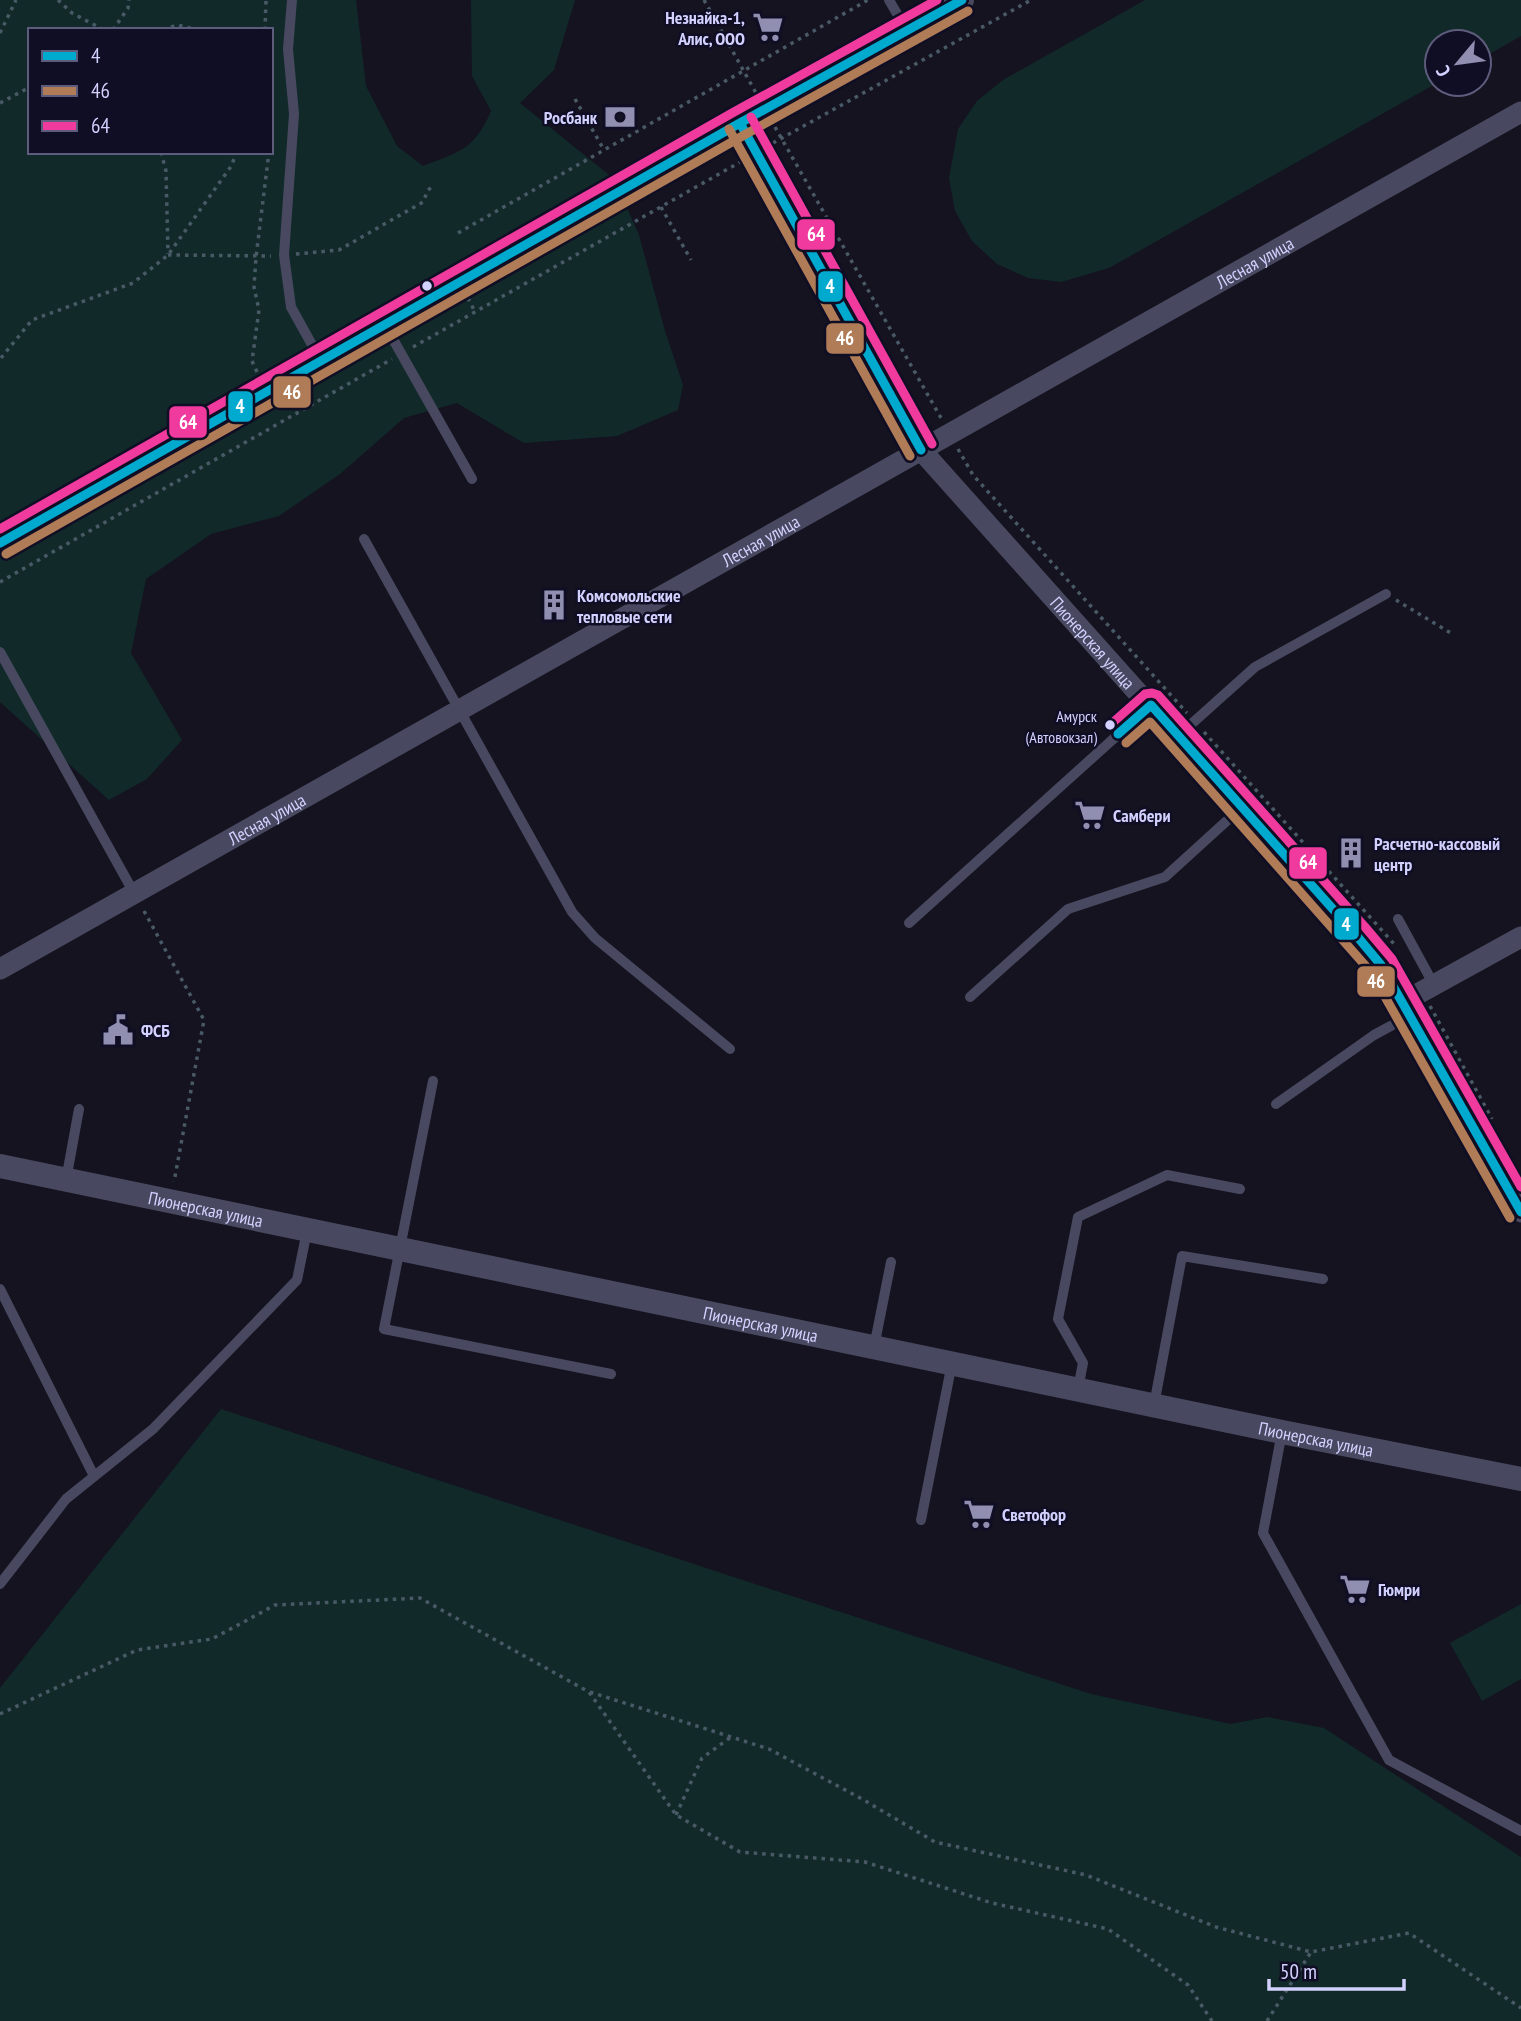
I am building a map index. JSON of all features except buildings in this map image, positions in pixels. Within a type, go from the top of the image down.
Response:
[{"type":"street","points":[[0,543],[962,0]]},
{"type":"street","name":"Лесная улица","points":[[0,969],[1521,112]]},
{"type":"street","name":"Пионерская улица","points":[[740,123],[921,450],[1373,955],[1418,998],[1521,1212]]},
{"type":"street","points":[[1418,998],[1521,937]]},
{"type":"street","name":"Пионерская улица","points":[[0,1166],[1282,1432],[1521,1479]]},
{"type":"lane","points":[[292,0],[288,49],[294,114],[293,161],[284,255],[291,307],[321,361]]},
{"type":"lane","points":[[889,0],[907,31]]},
{"type":"lane","points":[[385,325],[472,479]]},
{"type":"lane","points":[[364,538],[572,912],[595,938],[730,1049]]},
{"type":"lane","points":[[1178,736],[1255,667],[1386,594]]},
{"type":"lane","points":[[0,652],[134,893]]},
{"type":"lane","points":[[909,923],[1150,705]]},
{"type":"lane","points":[[970,997],[1068,909],[1165,877],[1242,807]]},
{"type":"lane","points":[[1276,1104],[1374,1035],[1418,998],[1398,919]]},
{"type":"lane","points":[[433,1082],[384,1329],[611,1374]]},
{"type":"lane","points":[[66,1180],[79,1109]]},
{"type":"lane","points":[[1078,1389],[1083,1363],[1058,1320],[1078,1217],[1167,1175],[1240,1189]]},
{"type":"lane","points":[[0,1584],[66,1499],[153,1429],[297,1280],[307,1230]]},
{"type":"lane","points":[[1154,1405],[1182,1256],[1323,1279]]},
{"type":"lane","points":[[874,1347],[891,1262]]},
{"type":"lane","points":[[0,1289],[94,1476]]},
{"type":"lane","points":[[921,1520],[952,1363]]},
{"type":"lane","points":[[1282,1432],[1263,1533],[1389,1760],[1521,1831]]},
{"type":"path","points":[[0,33],[16,0]]},
{"type":"path","points":[[58,0],[72,13],[100,28]]},
{"type":"path","points":[[114,28],[128,8],[129,0]]},
{"type":"path","points":[[265,28],[267,0]]},
{"type":"path","points":[[704,0],[973,475],[1397,947]]},
{"type":"path","points":[[458,233],[868,0]]},
{"type":"path","points":[[0,582],[661,206],[1031,0]]},
{"type":"path","points":[[169,28],[177,25],[190,28]]},
{"type":"path","points":[[0,103],[28,88]]},
{"type":"path","points":[[575,99],[604,150]]},
{"type":"path","points":[[162,154],[166,170],[168,255]]},
{"type":"path","points":[[1,358],[32,320],[133,283],[168,255],[232,165],[235,154]]},
{"type":"path","points":[[257,372],[252,361],[259,310],[254,288],[269,154]]},
{"type":"path","points":[[339,250],[423,202],[432,187]]},
{"type":"path","points":[[661,206],[691,260]]},
{"type":"path","points":[[168,255],[258,257]]},
{"type":"path","points":[[1386,594],[1454,635]]},
{"type":"path","points":[[134,893],[204,1020],[171,1202]]},
{"type":"path","points":[[1418,998],[1494,1122]]},
{"type":"path","points":[[0,1714],[137,1650],[212,1639],[275,1605],[420,1598],[589,1692],[769,1749],[935,1842],[1086,1875],[1216,1927],[1311,1952],[1409,1933],[1521,2008]]},
{"type":"path","points":[[589,1692],[676,1815],[740,1853],[865,1861],[992,1903],[1108,1929],[1188,1985],[1212,2021]]},
{"type":"path","points":[[676,1815],[702,1758],[731,1737]]},
{"type":"path","points":[[1267,2021],[1311,1952]]},
{"type":"green space","points":[[0,0],[356,0],[366,86],[397,146],[423,166],[465,148],[479,134],[491,111],[472,76],[471,0],[575,0],[554,70],[520,103],[614,179],[639,235],[683,385],[678,410],[617,436],[524,443],[457,403],[404,418],[340,474],[279,516],[211,534],[146,579],[131,653],[182,740],[147,779],[109,800],[0,702]]},
{"type":"green space","points":[[1145,0],[1521,0],[1521,36],[1493,52],[1493,28],[1423,28],[1423,91],[1109,268],[1061,282],[1028,278],[997,264],[972,241],[955,211],[949,178],[958,129],[977,101],[1003,80]]},
{"type":"green space","points":[[221,1409],[1091,1694],[1231,1724],[1267,1717],[1324,1728],[1521,1857],[1521,2021],[0,2021],[0,1688]]},
{"type":"green space","points":[[1521,1604],[1521,1679],[1482,1701],[1450,1643]]},
{"type":"transit line","name":"64","points":[[0,529],[734,112],[937,0]]},
{"type":"transit line","name":"4","points":[[0,543],[962,0]]},
{"type":"transit line","name":"46","points":[[6,554],[968,11]]},
{"type":"transit line","name":"64","points":[[751,117],[932,444]]},
{"type":"transit line","name":"4","points":[[740,123],[921,450]]},
{"type":"transit line","name":"46","points":[[729,129],[910,456]]},
{"type":"transit line","name":"64","points":[[1110,725],[1145,694],[1158,695],[1365,927],[1392,959],[1521,1187]]},
{"type":"transit line","name":"4","points":[[1118,734],[1151,705],[1356,935],[1381,965],[1521,1212]]},
{"type":"transit line","name":"46","points":[[1126,743],[1150,722],[1371,972],[1510,1218]]},
{"type":"place","name":"Незнайка-1, Алис, ООО","points":[[768,27]]},
{"type":"place","name":"Росбанк","points":[[620,117]]},
{"type":"place","name":"Комсомольские тепловые сети","points":[[554,605]]},
{"type":"place","name":"Амурск (Автовокзал)","points":[[1110,725]]},
{"type":"place","name":"Самбери","points":[[1090,815]]},
{"type":"place","name":"Расчетно-кассовый центр","points":[[1351,853]]},
{"type":"place","name":"ФСБ","points":[[118,1030]]},
{"type":"place","name":"Светофор","points":[[979,1514]]},
{"type":"place","name":"Гюмри","points":[[1355,1589]]}]
